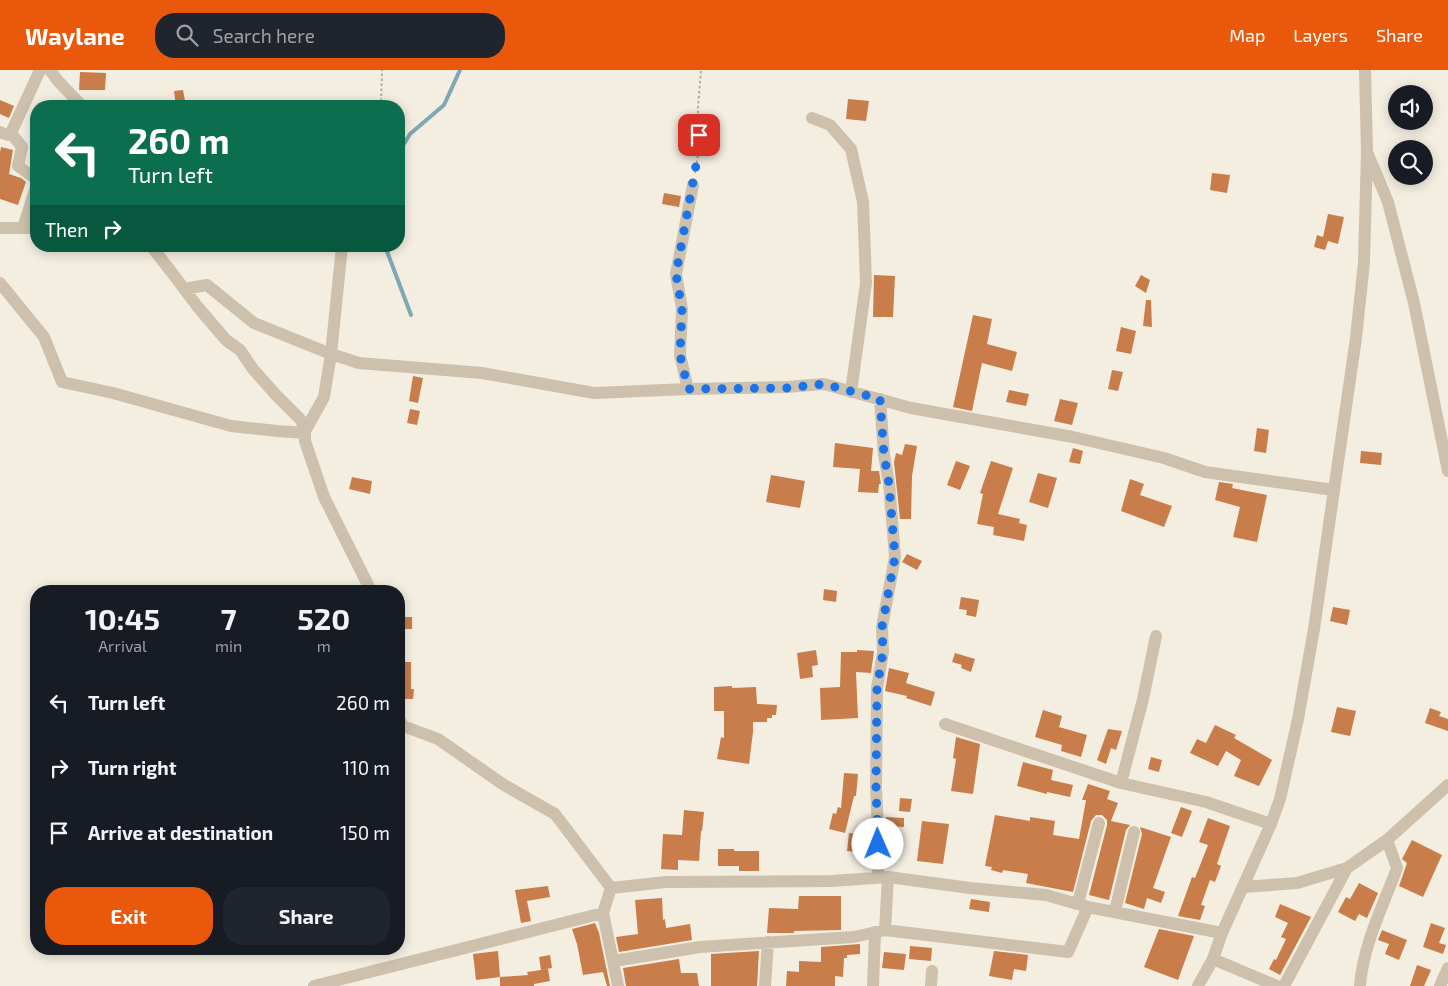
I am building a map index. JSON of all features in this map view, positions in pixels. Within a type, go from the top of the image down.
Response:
[{"type":"street","points":[[30,175],[18,166],[22,147],[5,133],[40,70]]},
{"type":"street","points":[[50,70],[76,100]]},
{"type":"street","points":[[1198,986],[1213,958],[1222,933],[1272,824],[1280,799],[1298,719],[1314,629],[1356,338],[1364,262],[1367,152],[1365,70]]},
{"type":"street","points":[[812,118],[830,125],[851,149],[862,202],[866,283],[851,392]]},
{"type":"street","points":[[1367,152],[1388,202],[1414,303],[1448,471]]},
{"type":"street","points":[[688,389],[680,355],[682,309],[676,274],[693,185]]},
{"type":"street","points":[[23,228],[30,206]]},
{"type":"street","points":[[0,228],[30,228]]},
{"type":"street","points":[[156,252],[226,340],[240,350],[276,395],[300,419],[305,428],[305,441],[324,497],[368,585]]},
{"type":"street","points":[[304,433],[324,397],[341,252]]},
{"type":"street","points":[[0,283],[44,338],[62,382],[113,393],[230,426],[277,432],[304,433]]},
{"type":"street","points":[[184,289],[207,285],[254,323],[330,354],[359,363],[482,373],[594,393],[688,389],[787,388],[824,384],[911,408],[1082,440],[1164,458],[1205,472],[1334,490]]},
{"type":"street","points":[[873,986],[880,931],[883,876],[876,788],[877,688],[883,652],[882,627],[895,557],[880,399]]},
{"type":"street","points":[[1121,783],[1143,699],[1156,636]]},
{"type":"street","points":[[945,724],[1121,783],[1206,802],[1272,824]]},
{"type":"street","points":[[405,727],[438,739],[504,785],[556,814],[611,888]]},
{"type":"street","points":[[1244,887],[1297,883],[1347,868],[1387,840],[1448,785]]},
{"type":"street","points":[[614,961],[700,947],[854,937],[880,931],[1068,952],[1083,905],[1099,823]]},
{"type":"street","points":[[1115,911],[1134,832]]},
{"type":"street","points":[[1360,986],[1369,942],[1397,868],[1387,840]]},
{"type":"street","points":[[1284,986],[1347,868]]},
{"type":"street","points":[[611,888],[666,882],[832,881],[883,876],[970,888],[1046,895],[1083,905],[1222,933]]},
{"type":"street","points":[[611,888],[603,913],[606,935],[614,961],[617,986]]},
{"type":"street","points":[[314,986],[603,913]]},
{"type":"street","points":[[765,986],[768,942]]},
{"type":"street","points":[[1213,958],[1277,986]]},
{"type":"street","points":[[1440,986],[1448,968]]},
{"type":"street","points":[[931,986],[932,972]]},
{"type":"path","points":[[381,100],[382,70]]},
{"type":"path","points":[[693,185],[699,149],[698,107],[701,70]]},
{"type":"building","points":[[80,72],[106,73],[105,90],[79,90]]},
{"type":"building","points":[[183,90],[185,100],[175,100],[174,91]]},
{"type":"building","points":[[848,99],[869,101],[866,121],[846,119]]},
{"type":"building","points":[[0,100],[14,106],[9,118],[0,114]]},
{"type":"building","points":[[1,147],[13,150],[9,174],[26,182],[18,205],[0,199]]},
{"type":"building","points":[[1212,173],[1230,175],[1227,193],[1210,190]]},
{"type":"building","points":[[664,193],[681,196],[679,207],[662,204]]},
{"type":"building","points":[[1328,214],[1344,217],[1338,244],[1328,241],[1325,250],[1314,247],[1317,235],[1323,237]]},
{"type":"building","points":[[874,275],[895,276],[893,317],[873,317]]},
{"type":"building","points":[[1141,275],[1150,280],[1146,293],[1135,286]]},
{"type":"building","points":[[1146,300],[1151,300],[1152,327],[1143,326]]},
{"type":"building","points":[[973,315],[992,319],[987,344],[1017,352],[1012,371],[982,363],[972,411],[953,407]]},
{"type":"building","points":[[1121,327],[1136,331],[1131,354],[1116,351]]},
{"type":"building","points":[[1112,370],[1123,372],[1118,391],[1108,389]]},
{"type":"building","points":[[413,376],[423,378],[418,403],[409,401]]},
{"type":"building","points":[[1009,390],[1029,394],[1026,406],[1006,402]]},
{"type":"building","points":[[1060,399],[1078,403],[1072,425],[1054,421]]},
{"type":"building","points":[[410,409],[420,411],[417,425],[407,423]]},
{"type":"building","points":[[1257,428],[1269,430],[1266,453],[1254,451]]},
{"type":"building","points":[[835,443],[873,448],[871,471],[879,471],[881,484],[879,484],[878,493],[858,492],[860,469],[833,467]]},
{"type":"building","points":[[905,444],[917,446],[912,476],[911,519],[900,519],[894,462],[896,453],[902,455]]},
{"type":"building","points":[[1073,448],[1083,451],[1080,464],[1069,462]]},
{"type":"building","points":[[1361,451],[1382,453],[1381,465],[1360,463]]},
{"type":"building","points":[[956,461],[970,466],[960,490],[947,485]]},
{"type":"building","points":[[991,461],[1013,468],[998,514],[1020,519],[1019,523],[1027,525],[1024,541],[993,535],[994,527],[977,524],[983,494],[980,493]]},
{"type":"building","points":[[1038,473],[1057,478],[1048,508],[1029,502]]},
{"type":"building","points":[[771,475],[805,481],[800,508],[766,502]]},
{"type":"building","points":[[352,477],[372,481],[370,494],[349,489]]},
{"type":"building","points":[[1130,479],[1144,484],[1140,495],[1172,506],[1164,527],[1121,511]]},
{"type":"building","points":[[1219,482],[1233,484],[1232,488],[1267,495],[1257,542],[1233,537],[1240,507],[1215,500]]},
{"type":"building","points":[[907,554],[922,561],[917,570],[902,562]]},
{"type":"building","points":[[824,589],[837,591],[836,602],[823,600]]},
{"type":"building","points":[[961,597],[979,600],[976,617],[966,615],[967,610],[959,609]]},
{"type":"building","points":[[1333,607],[1350,610],[1347,625],[1330,621]]},
{"type":"building","points":[[405,617],[412,617],[412,629],[405,629]]},
{"type":"building","points":[[816,650],[818,665],[812,666],[813,677],[800,679],[797,653]]},
{"type":"building","points":[[857,650],[874,651],[871,673],[856,672],[858,718],[821,720],[820,688],[840,687],[841,652],[857,652]]},
{"type":"building","points":[[955,653],[975,659],[971,672],[961,668],[962,665],[952,662]]},
{"type":"building","points":[[405,662],[411,662],[411,689],[414,689],[413,699],[405,699]]},
{"type":"building","points":[[889,668],[909,673],[906,683],[935,692],[931,706],[906,698],[907,696],[885,691]]},
{"type":"building","points":[[732,686],[732,688],[756,687],[757,704],[777,705],[776,715],[772,715],[772,718],[767,718],[767,722],[753,722],[749,764],[717,759],[721,737],[724,738],[724,711],[714,711],[714,687]]},
{"type":"building","points":[[1337,707],[1356,711],[1350,736],[1331,732]]},
{"type":"building","points":[[1430,708],[1441,712],[1439,716],[1448,719],[1448,731],[1425,723]]},
{"type":"building","points":[[1043,710],[1062,716],[1059,727],[1087,735],[1081,757],[1061,751],[1062,745],[1035,737]]},
{"type":"building","points":[[1215,725],[1236,735],[1234,738],[1272,760],[1259,786],[1234,776],[1241,760],[1226,751],[1218,766],[1190,753],[1197,739],[1206,743]]},
{"type":"building","points":[[1108,729],[1122,731],[1116,750],[1111,748],[1106,764],[1097,760]]},
{"type":"building","points":[[956,737],[980,744],[973,794],[951,791],[956,759],[953,758]]},
{"type":"building","points":[[1151,757],[1162,760],[1159,772],[1148,769]]},
{"type":"building","points":[[1023,762],[1053,770],[1051,780],[1073,785],[1070,797],[1047,792],[1047,794],[1017,786]]},
{"type":"building","points":[[844,773],[858,774],[856,796],[854,796],[845,833],[829,829],[833,813],[836,814],[838,807],[841,808]]},
{"type":"building","points":[[1088,784],[1110,791],[1107,799],[1118,803],[1111,821],[1130,825],[1126,830],[1109,900],[1089,895],[1107,825],[1107,820],[1102,815],[1096,815],[1091,821],[1073,892],[1026,883],[1028,874],[1003,870],[1002,873],[991,870],[992,867],[985,866],[995,815],[1030,821],[1030,817],[1055,821],[1053,835],[1079,839],[1086,800],[1082,800]]},
{"type":"building","points":[[900,798],[912,799],[910,812],[899,811]]},
{"type":"building","points":[[1181,807],[1192,811],[1182,837],[1171,833]]},
{"type":"building","points":[[684,810],[704,812],[699,861],[678,860],[678,870],[661,869],[663,834],[682,835]]},
{"type":"building","points":[[886,817],[904,818],[904,827],[886,826]]},
{"type":"building","points":[[1208,818],[1230,826],[1217,864],[1221,866],[1215,882],[1210,880],[1201,905],[1205,906],[1200,920],[1178,916],[1192,877],[1195,878],[1208,845],[1199,842]]},
{"type":"building","points":[[922,821],[949,824],[943,864],[917,861]]},
{"type":"building","points":[[1140,827],[1171,837],[1153,888],[1165,892],[1161,903],[1147,898],[1144,909],[1125,903],[1142,834]]},
{"type":"building","points":[[849,833],[870,835],[869,853],[847,851]]},
{"type":"building","points":[[1412,840],[1442,855],[1423,897],[1399,886],[1407,863],[1402,859]]},
{"type":"building","points":[[718,849],[759,851],[759,871],[739,871],[739,866],[718,866]]},
{"type":"building","points":[[1359,883],[1378,893],[1367,918],[1359,914],[1355,921],[1338,912],[1346,897],[1350,899]]},
{"type":"building","points":[[548,886],[550,897],[527,901],[531,921],[521,923],[515,890]]},
{"type":"building","points":[[799,896],[841,896],[841,930],[767,933],[769,908],[798,909]]},
{"type":"building","points":[[662,898],[663,920],[665,919],[666,928],[690,924],[692,940],[619,952],[616,937],[638,934],[635,900]]},
{"type":"building","points":[[971,899],[990,902],[989,912],[969,909]]},
{"type":"building","points":[[1280,904],[1311,917],[1280,975],[1269,969],[1274,959],[1276,960],[1286,939],[1281,937],[1288,923],[1275,917]]},
{"type":"building","points":[[595,923],[599,933],[610,986],[607,986],[603,972],[583,975],[572,929]]},
{"type":"building","points":[[1431,923],[1445,928],[1439,943],[1446,945],[1443,954],[1423,947]]},
{"type":"building","points":[[1159,929],[1194,936],[1178,980],[1144,967]]},
{"type":"building","points":[[1382,930],[1407,940],[1399,960],[1385,954],[1389,944],[1378,940]]},
{"type":"building","points":[[860,944],[860,954],[847,955],[847,958],[844,958],[843,977],[835,976],[835,986],[786,986],[787,971],[799,972],[799,961],[821,962],[821,947]]},
{"type":"building","points":[[910,946],[932,948],[931,961],[909,959]]},
{"type":"building","points":[[498,951],[500,977],[476,980],[473,954]]},
{"type":"building","points":[[759,951],[757,986],[711,986],[711,954]]},
{"type":"building","points":[[994,951],[1028,955],[1026,971],[1014,969],[1012,980],[989,976]]},
{"type":"building","points":[[884,952],[906,954],[904,970],[882,968]]},
{"type":"building","points":[[550,955],[552,968],[541,970],[539,957]]},
{"type":"building","points":[[679,959],[681,973],[697,973],[699,986],[626,986],[623,968]]},
{"type":"building","points":[[1417,965],[1431,970],[1424,986],[1410,986]]},
{"type":"building","points":[[548,969],[550,981],[534,984],[534,986],[500,986],[500,977],[528,975],[527,972]]},
{"type":"waterway","points":[[405,142],[410,134],[444,105],[460,70]]},
{"type":"waterway","points":[[387,252],[411,315]]},
{"type":"route","points":[[699,135],[699,149],[676,274],[682,309],[680,355],[688,389],[787,388],[824,384],[880,399],[895,557],[882,627],[883,652],[877,688],[876,788],[878,844]]}]
